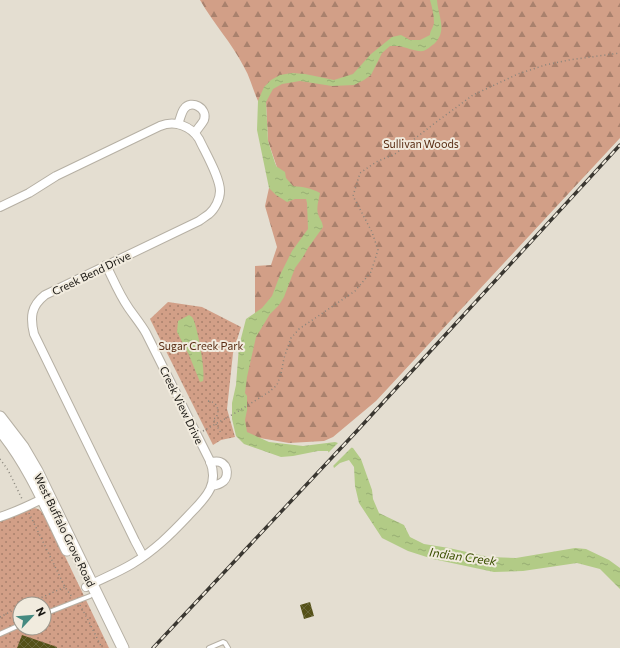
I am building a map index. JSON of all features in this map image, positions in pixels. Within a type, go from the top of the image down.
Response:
[{"type":"main road","name":"West Buffalo Grove Road","points":[[0,417],[23,447],[37,471],[115,648]]},
{"type":"main road","name":"West Buffalo Grove Road","points":[[0,430],[28,470],[89,589],[123,648]]},
{"type":"street","points":[[0,207],[29,193],[56,176],[160,126],[166,124],[178,124],[187,127],[195,133],[204,118],[203,111],[197,106],[193,105],[187,107],[178,124]]},
{"type":"street","name":"Creek Bend Drive","points":[[143,556],[34,334],[31,324],[33,311],[45,295],[198,221],[210,213],[215,206],[220,191],[218,180],[199,138],[195,133]]},
{"type":"street","name":"Creek View Drive","points":[[106,265],[122,298],[146,333],[210,462],[213,469],[212,486]]},
{"type":"street","points":[[89,589],[120,571],[162,542],[204,499],[212,486],[222,483],[226,478],[226,467],[222,463],[210,462]]},
{"type":"street","points":[[0,517],[42,499]]},
{"type":"lane","points":[[52,611],[76,601],[89,589]]},
{"type":"lane","points":[[0,634],[12,629]]},
{"type":"lane","points":[[209,648],[223,642],[228,648]]},
{"type":"path","points":[[206,430],[269,392],[277,385],[291,338],[299,330],[355,291],[372,272],[378,250],[372,232],[353,196],[360,173],[376,162],[395,154],[473,95],[512,77],[545,65],[620,53]]},
{"type":"path","points":[[208,401],[214,403],[218,408],[216,418],[213,419],[221,433]]},
{"type":"path","points":[[0,459],[8,470],[21,498]]},
{"type":"path","points":[[30,515],[65,587],[81,606],[102,648]]},
{"type":"path","points":[[45,596],[65,587]]},
{"type":"path","points":[[0,617],[12,611]]},
{"type":"green space","name":"Sullivan Woods","points":[[200,0],[620,0],[620,138],[376,401],[333,437],[324,441],[289,443],[243,435],[237,423],[255,331],[255,266],[271,265],[277,247],[265,206],[269,188],[282,182],[268,141],[266,102],[258,101],[248,75],[239,58]]},
{"type":"green space","name":"Sugar Creek Park","points":[[168,302],[202,307],[241,327],[233,353],[227,409],[235,437],[221,440],[213,445],[150,319]]},
{"type":"green space","points":[[31,508],[35,508],[42,512],[49,523],[109,648],[0,648],[0,520]]},
{"type":"water","name":"Indian Creek","points":[[430,0],[437,0],[441,23],[441,34],[434,44],[427,49],[420,51],[399,46],[390,46],[382,53],[371,75],[354,85],[332,86],[300,81],[282,84],[273,89],[266,102],[268,141],[276,166],[285,172],[286,178],[293,186],[307,188],[320,193],[317,212],[323,227],[295,268],[284,297],[279,305],[270,314],[256,337],[245,393],[247,396],[245,420],[247,432],[269,442],[303,446],[335,442],[353,448],[361,459],[372,490],[373,499],[379,513],[404,525],[410,537],[424,544],[489,557],[516,558],[575,548],[586,549],[609,560],[620,568],[620,589],[600,569],[577,563],[523,571],[494,572],[433,559],[408,551],[382,538],[359,503],[355,486],[354,467],[349,460],[340,463],[334,468],[328,451],[318,451],[281,457],[244,444],[236,436],[232,419],[232,403],[236,385],[239,346],[246,319],[262,308],[272,296],[280,275],[292,251],[308,229],[306,199],[295,199],[287,202],[276,195],[269,188],[257,130],[258,101],[264,87],[271,80],[280,75],[292,73],[334,80],[353,74],[371,54],[392,37],[401,35],[410,40],[420,40],[430,35],[434,23]]},
{"type":"water","points":[[189,315],[194,321],[200,348],[204,376],[203,381],[200,382],[189,355],[177,332],[178,321]]},
{"type":"pier","points":[[340,441],[353,446],[332,467],[327,454]]},
{"type":"building","points":[[310,602],[314,616],[304,619],[300,605]]},
{"type":"building","points":[[22,636],[57,647],[57,648],[17,648]]},
{"type":"railway","points":[[153,648],[355,433],[620,145]]}]
